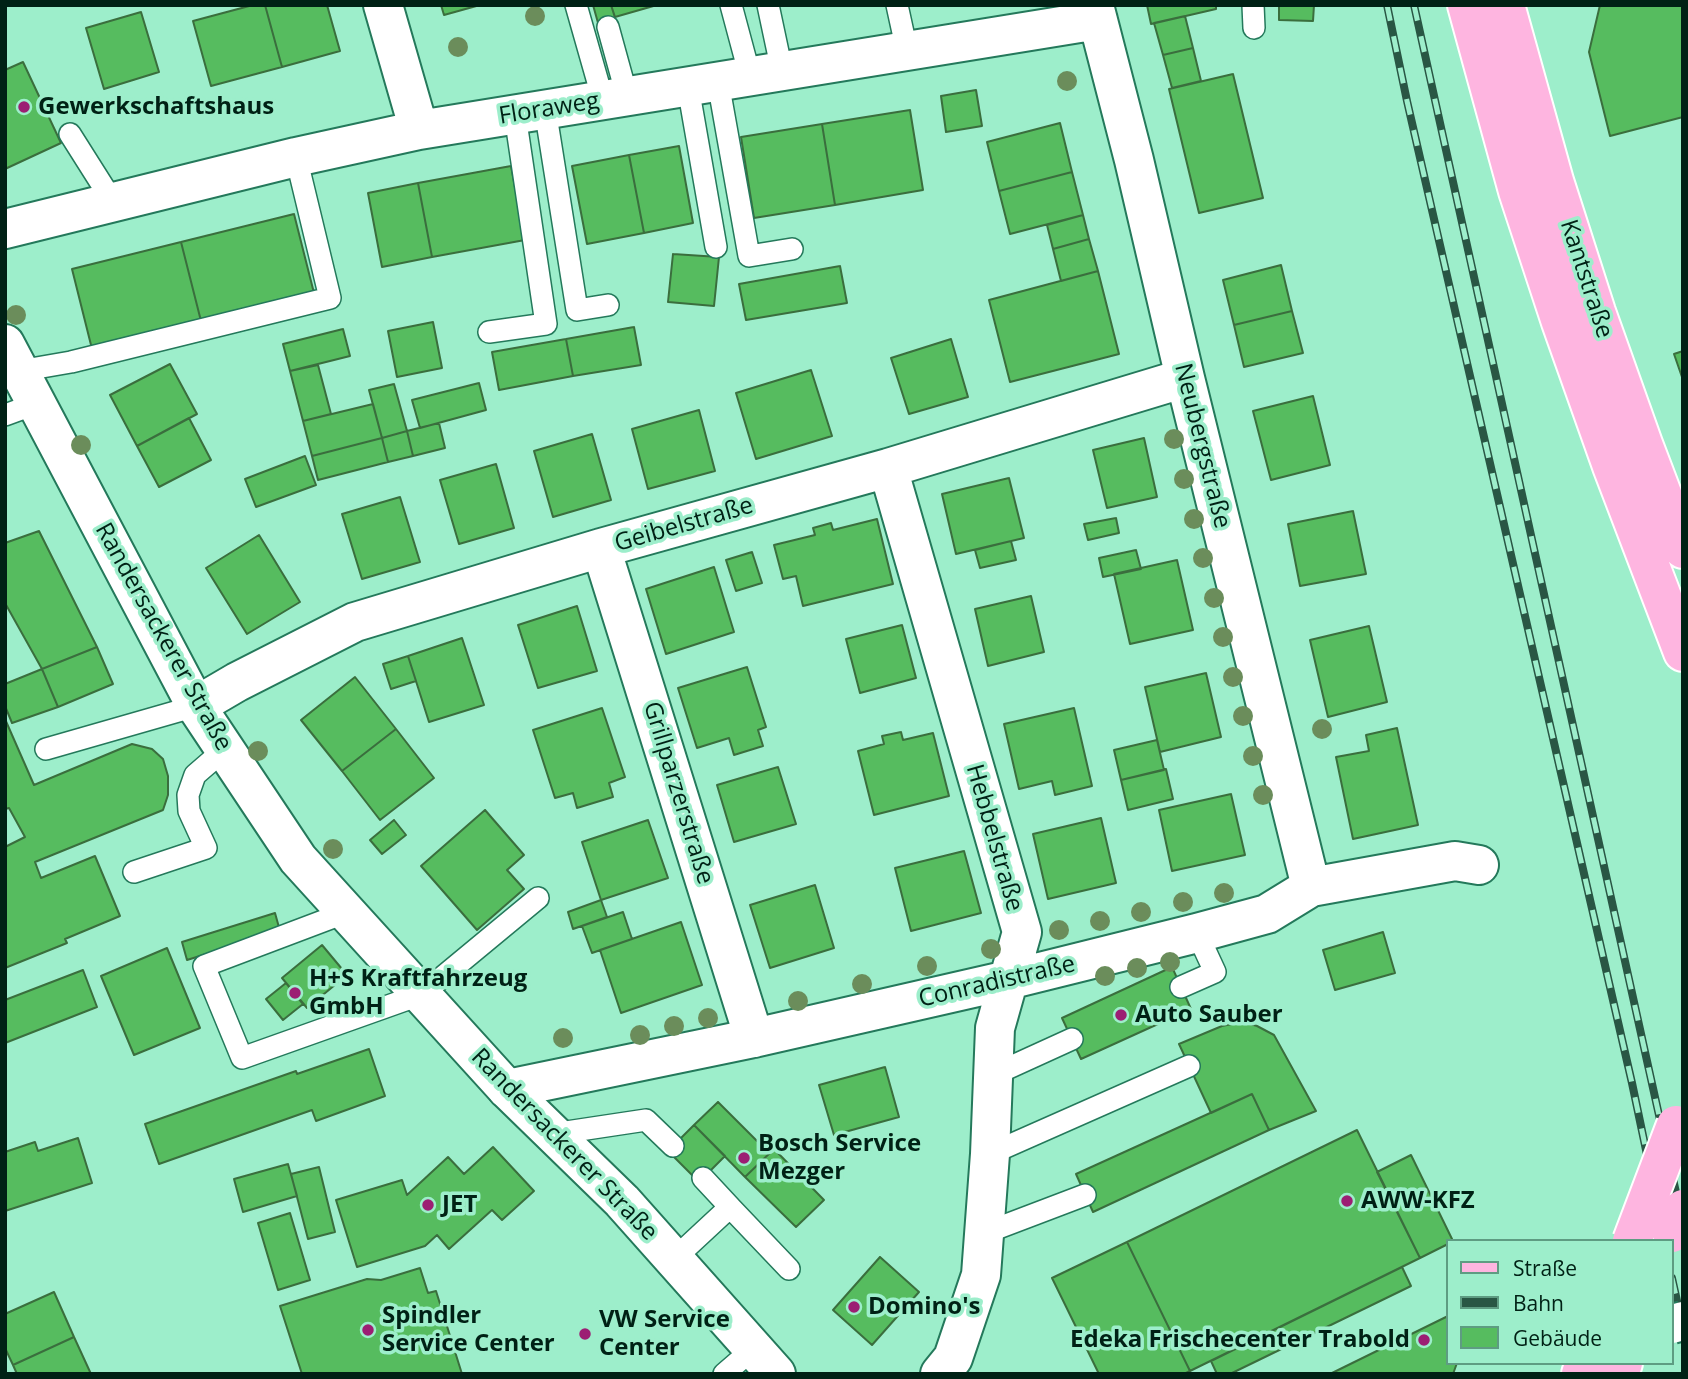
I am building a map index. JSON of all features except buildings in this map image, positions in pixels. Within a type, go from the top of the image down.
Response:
[{"type":"main road","points":[[1467,5],[1518,191],[1561,322],[1683,652]]},
{"type":"main road","name":"Kantstraße","points":[[1505,5],[1575,246],[1643,444],[1683,549]]},
{"type":"main road","points":[[1633,1239],[1679,1116]]},
{"type":"main road","points":[[1670,1239],[1683,1209]]},
{"type":"street","points":[[383,5],[419,130]]},
{"type":"street","name":"Floraweg","points":[[5,229],[296,157],[419,130],[907,51],[1096,13]]},
{"type":"street","name":"Neubergstraße","points":[[1096,13],[1135,160],[1185,378],[1311,887]]},
{"type":"street","name":"Geibelstraße","points":[[196,706],[236,682],[355,622],[601,548],[888,468],[1185,378]]},
{"type":"street","name":"Randersackerer Straße","points":[[16,384],[196,706],[299,859],[507,1089],[622,1201],[765,1361]]},
{"type":"street","name":"Hebbelstraße","points":[[888,468],[1021,932],[995,1028],[990,1154],[981,1275],[952,1368]]},
{"type":"street","name":"Grillparzerstraße","points":[[601,548],[754,1038]]},
{"type":"street","name":"Conradistraße","points":[[507,1089],[754,1038],[1009,980],[1197,933],[1267,914],[1311,887],[1455,861],[1479,865]]},
{"type":"lane","points":[[576,5],[615,98]]},
{"type":"lane","points":[[731,5],[749,256],[792,249]]},
{"type":"lane","points":[[716,247],[735,79],[768,5]]},
{"type":"lane","points":[[897,5],[907,51]]},
{"type":"lane","points":[[1253,5],[1254,28]]},
{"type":"lane","points":[[608,27],[615,98]]},
{"type":"lane","points":[[530,112],[578,310],[608,305]]},
{"type":"lane","points":[[489,332],[546,324],[530,112]]},
{"type":"lane","points":[[70,134],[113,202]]},
{"type":"lane","points":[[16,384],[71,362],[330,298],[296,157]]},
{"type":"lane","points":[[46,749],[196,706]]},
{"type":"lane","points":[[134,872],[206,848],[189,811],[188,795],[195,775],[225,749]]},
{"type":"lane","points":[[347,912],[204,966],[242,1058],[422,994],[538,898]]},
{"type":"lane","points":[[1181,987],[1215,972],[1197,933]]},
{"type":"lane","points":[[993,1075],[1072,1039]]},
{"type":"lane","points":[[990,1154],[1189,1066]]},
{"type":"lane","points":[[553,1134],[646,1120],[673,1146]]},
{"type":"lane","points":[[703,1178],[789,1269]]},
{"type":"lane","points":[[985,1233],[1085,1195]]},
{"type":"lane","points":[[674,1259],[730,1207]]},
{"type":"lane","points":[[724,1374],[765,1361]]},
{"type":"railway","points":[[1387,5],[1632,1083],[1665,1239]]},
{"type":"railway","points":[[1414,5],[1683,1224]]},
{"type":"railway","points":[[1674,1287],[1683,1328]]},
{"type":"place","name":"Gewerkschaftshaus","points":[[24,107]]},
{"type":"place","name":"H+S Kraftfahrzeug GmbH","points":[[295,993]]},
{"type":"place","name":"Auto Sauber","points":[[1121,1015]]},
{"type":"place","name":"Bosch Service Mezger","points":[[744,1158]]},
{"type":"place","name":"AWW-KFZ","points":[[1347,1201]]},
{"type":"place","name":"JET","points":[[428,1205]]},
{"type":"place","name":"Domino's","points":[[854,1307]]},
{"type":"place","name":"Spindler Service Center","points":[[368,1330]]},
{"type":"place","name":"VW Service Center","points":[[585,1334]]},
{"type":"place","name":"Edeka Frischecenter Trabold","points":[[1424,1340]]}]
